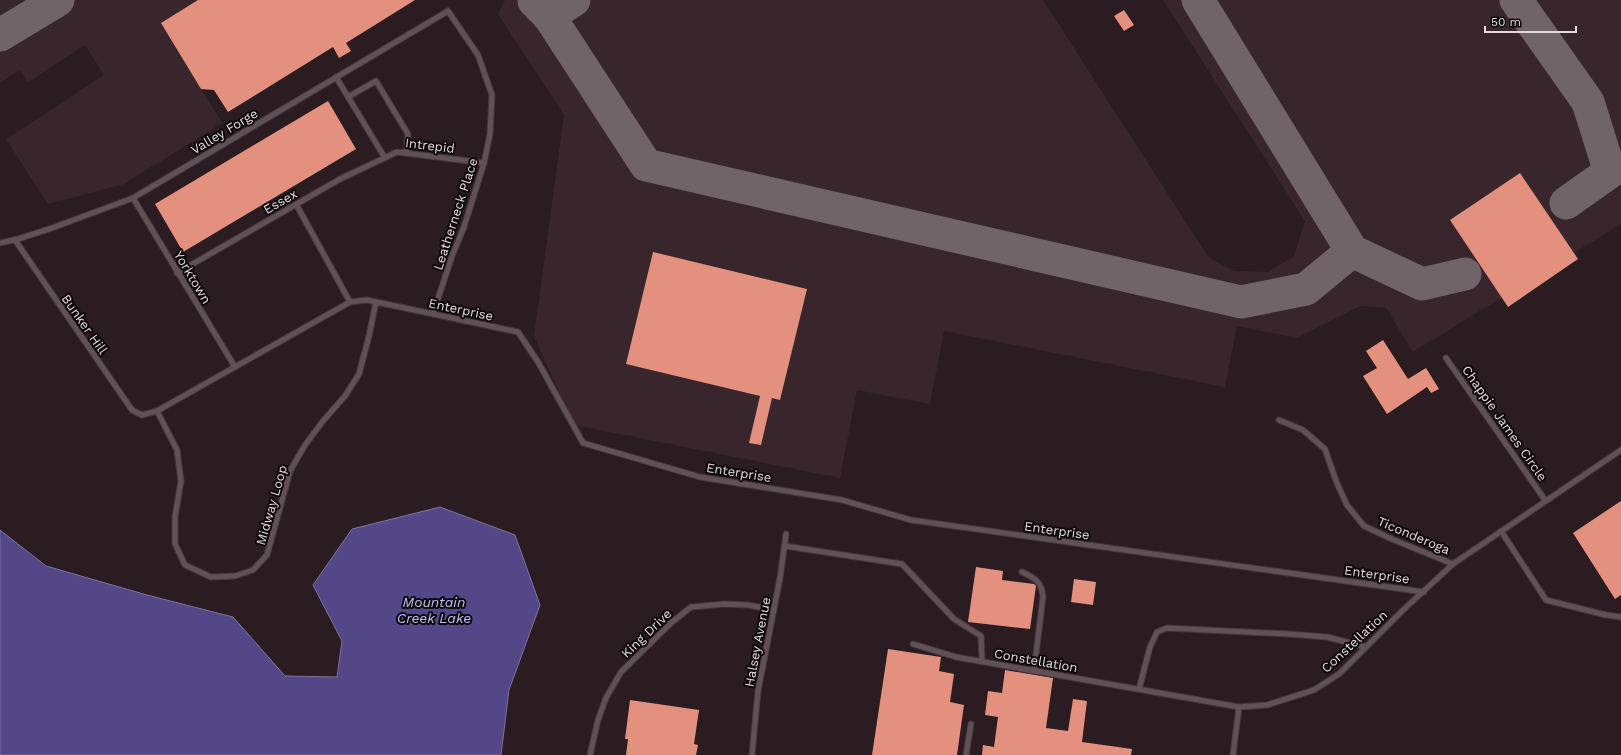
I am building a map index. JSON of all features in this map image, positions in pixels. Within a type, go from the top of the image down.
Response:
[{"type":"lane","name":"Valley Forge","points":[[0,243],[15,240],[59,226],[133,198],[448,11]]},
{"type":"lane","name":"Leatherneck Place","points":[[433,314],[452,256],[464,227],[484,163],[490,134],[492,95],[478,55],[448,11]]},
{"type":"lane","points":[[336,77],[385,158]]},
{"type":"lane","points":[[348,97],[376,81],[408,134],[406,153]]},
{"type":"lane","name":"Intrepid","points":[[397,152],[484,163]]},
{"type":"lane","name":"Essex","points":[[177,274],[340,179],[397,152]]},
{"type":"lane","name":"Yorktown","points":[[133,198],[177,274],[235,367]]},
{"type":"lane","points":[[296,204],[350,302]]},
{"type":"lane","name":"Bunker Hill","points":[[15,240],[132,410],[142,416]]},
{"type":"lane","name":"Enterprise","points":[[142,416],[157,411],[350,302],[367,300],[518,332],[538,362],[583,443],[700,477],[842,500],[911,520],[1424,592]]},
{"type":"lane","name":"Midway Loop","points":[[157,411],[177,450],[181,481],[175,517],[175,544],[185,565],[211,576],[235,576],[253,570],[267,555],[290,471],[305,445],[323,421],[345,396],[359,374],[376,302]]},
{"type":"lane","name":"Chappie James Circle","points":[[1446,358],[1545,500]]},
{"type":"lane","name":"Ticonderoga","points":[[1279,420],[1303,430],[1325,449],[1336,481],[1347,505],[1364,526],[1453,564]]},
{"type":"lane","name":"Constellation","points":[[913,644],[956,657],[1239,707],[1267,705],[1314,690],[1339,674],[1453,564],[1545,500],[1621,450]]},
{"type":"lane","points":[[1501,531],[1546,600],[1606,615],[1621,616]]},
{"type":"lane","name":"Halsey Avenue","points":[[752,755],[758,691],[774,610],[786,534]]},
{"type":"lane","points":[[785,546],[902,564],[954,619],[981,636],[982,661]]},
{"type":"lane","points":[[1022,572],[1033,577],[1042,588],[1043,597],[1034,670]]},
{"type":"lane","name":"King Drive","points":[[590,755],[598,720],[606,698],[621,672],[671,623],[691,607],[725,604],[748,605],[774,610]]},
{"type":"lane","points":[[1139,689],[1150,647],[1158,632],[1167,628],[1327,637],[1366,647]]},
{"type":"lane","points":[[1233,755],[1239,707]]},
{"type":"lane","points":[[966,755],[972,724]]},
{"type":"shaded area","points":[[0,0],[201,0],[201,89],[222,123],[124,184],[48,204],[6,139],[104,75],[85,45],[28,82],[20,70],[0,83]]},
{"type":"shaded area","points":[[505,0],[1043,0],[1209,258],[1234,271],[1269,272],[1294,256],[1305,221],[1163,0],[1621,0],[1621,224],[1413,352],[1386,308],[1360,306],[1297,338],[1237,326],[1225,387],[944,331],[930,404],[857,390],[840,478],[574,425],[534,336],[564,115],[498,14]]},
{"type":"water","name":"Mountain Creek Lake","points":[[440,507],[515,535],[540,605],[509,690],[501,755],[0,755],[0,530],[46,566],[147,595],[233,617],[285,676],[337,677],[342,641],[313,585],[352,529]]},
{"type":"building","points":[[198,0],[415,0],[346,43],[351,51],[339,58],[333,47],[228,112],[214,90],[201,89],[161,23]]},
{"type":"building","points":[[1124,10],[1134,25],[1124,31],[1114,16]]},
{"type":"building","points":[[328,101],[356,149],[183,252],[155,204]]},
{"type":"building","points":[[1520,173],[1578,259],[1508,307],[1450,220]]},
{"type":"building","points":[[653,252],[807,289],[780,400],[772,398],[761,445],[749,443],[760,396],[626,364]]},
{"type":"building","points":[[1383,340],[1408,379],[1426,368],[1439,389],[1431,393],[1427,387],[1387,414],[1363,376],[1377,368],[1366,351]]},
{"type":"building","points":[[1621,501],[1621,595],[1615,599],[1573,533]]},
{"type":"building","points":[[976,567],[1003,571],[1002,580],[1034,584],[1036,586],[1030,629],[968,622]]},
{"type":"building","points":[[1074,579],[1096,582],[1093,605],[1071,602]]},
{"type":"building","points":[[888,649],[941,657],[939,671],[954,674],[950,702],[964,705],[957,755],[872,755]]},
{"type":"building","points":[[1005,670],[1053,678],[1046,728],[1068,731],[1073,699],[1087,701],[1082,742],[1132,749],[1131,755],[982,755],[983,745],[994,747],[998,717],[985,715],[988,691],[1002,693]]},
{"type":"building","points":[[630,700],[699,710],[694,744],[698,745],[696,755],[626,755],[628,739],[625,739]]},
{"type":"taxiway","points":[[0,35],[58,0]]},
{"type":"taxiway","points":[[534,1],[549,16],[574,0]]},
{"type":"taxiway","points":[[1198,0],[1352,251],[1422,284],[1465,274]]},
{"type":"taxiway","points":[[1516,0],[1588,102],[1610,172],[1566,203]]},
{"type":"taxiway","points":[[549,16],[646,165],[1241,302],[1306,289],[1352,251]]}]
